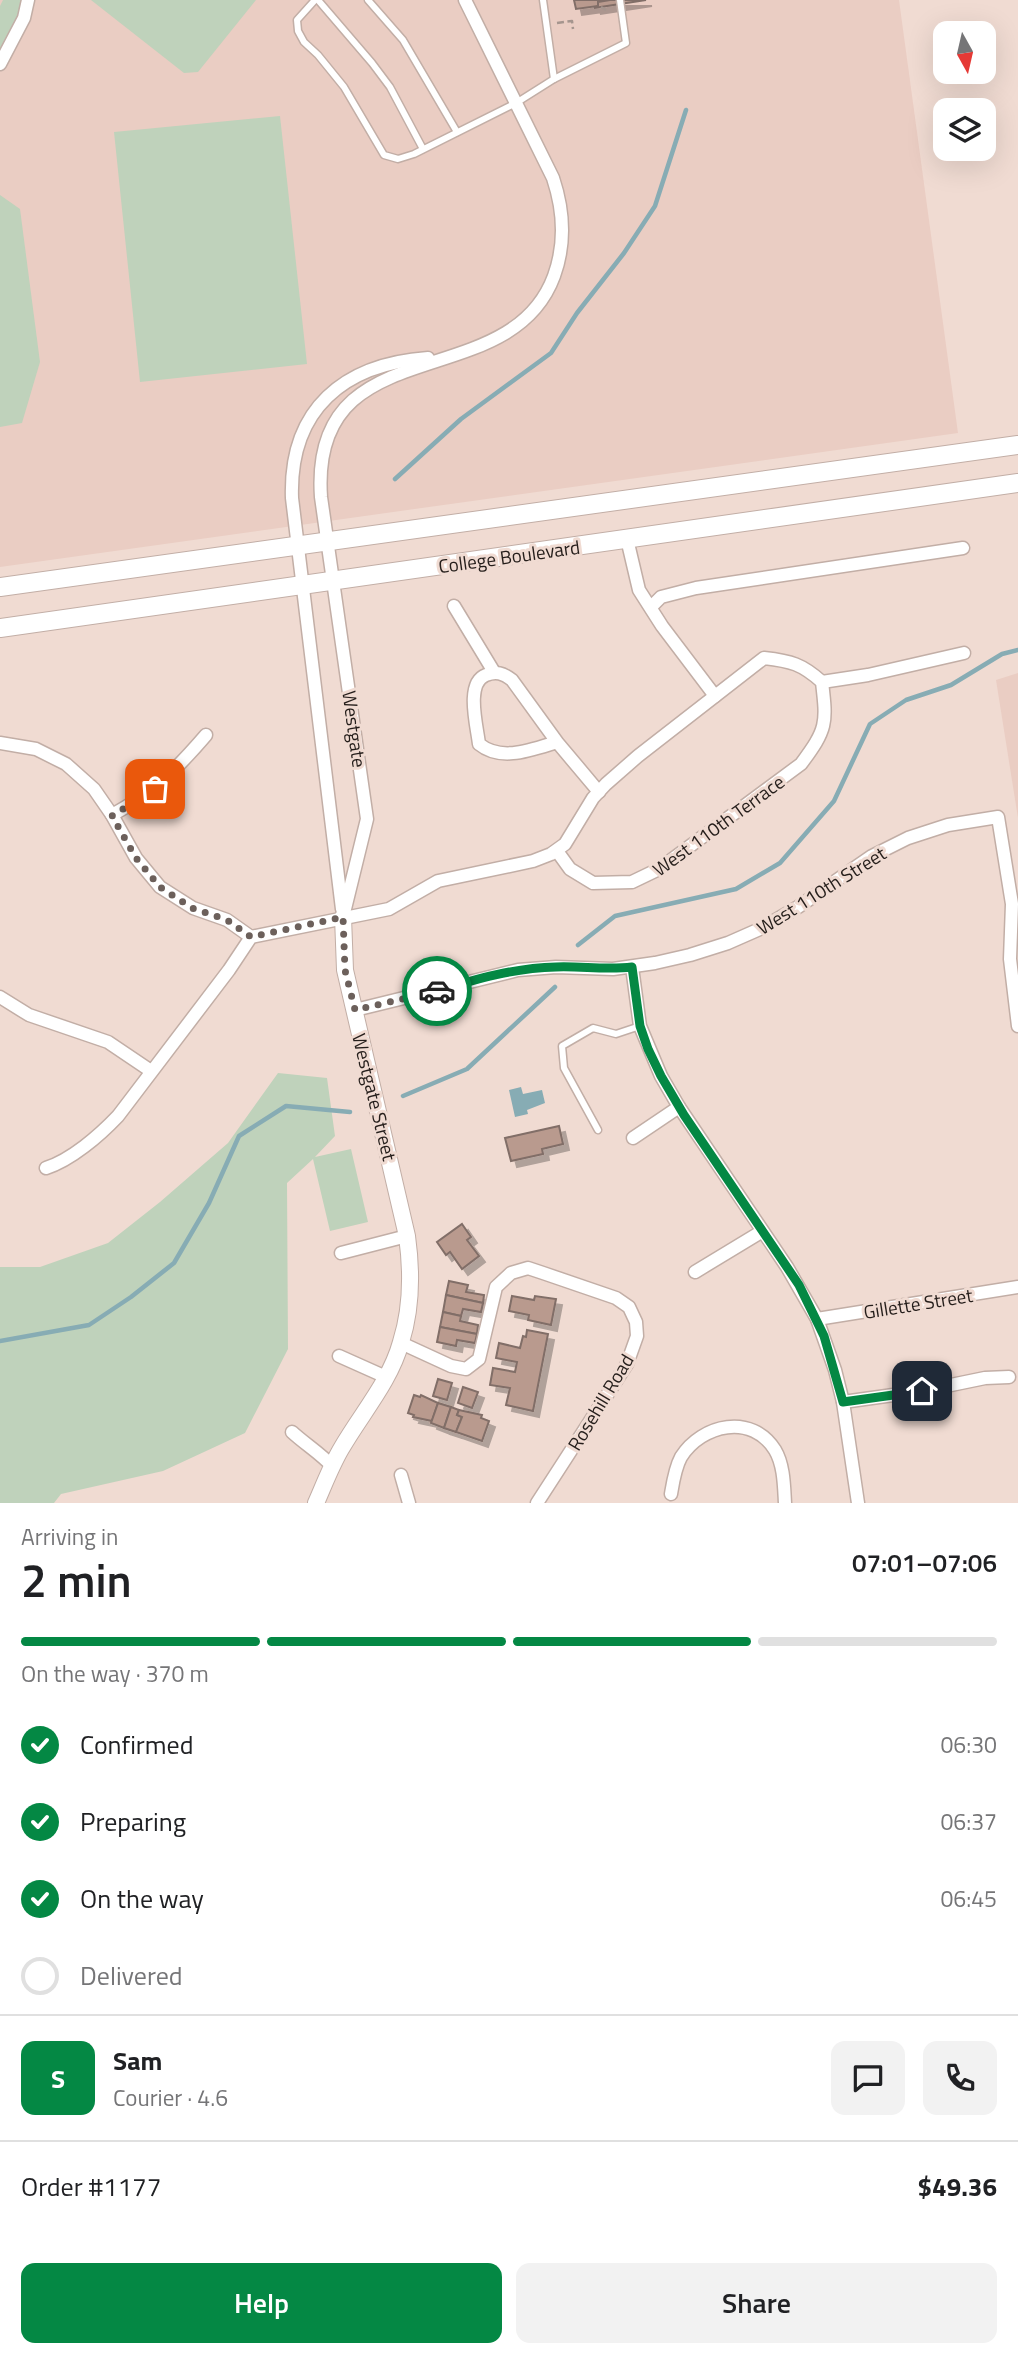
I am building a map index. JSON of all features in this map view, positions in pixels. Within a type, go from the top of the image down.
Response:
[{"type":"main road","name":"College Boulevard","points":[[0,587],[1018,445]]},
{"type":"main road","name":"College Boulevard","points":[[0,628],[1018,483]]},
{"type":"street","points":[[0,64],[24,18],[28,0]]},
{"type":"street","points":[[445,357],[497,340],[518,327],[536,309],[551,285],[559,262],[563,230],[559,197],[553,177],[466,0]]},
{"type":"street","name":"Westgate","points":[[343,917],[367,819],[320,478],[326,443],[348,405],[373,385],[445,357]]},
{"type":"street","name":"Westgate Street","points":[[316,1503],[332,1466],[386,1377],[401,1343],[410,1299],[411,1266],[407,1236],[345,970],[343,917],[292,498],[294,457],[301,436],[324,400],[340,385],[368,370],[399,360],[445,357]]},
{"type":"street","points":[[626,539],[639,590],[662,626],[715,696]]},
{"type":"street","points":[[651,607],[660,597],[696,588],[963,548]]},
{"type":"street","points":[[454,606],[494,672]]},
{"type":"street","points":[[46,1168],[57,1164],[102,1133],[118,1116],[251,937],[389,908],[438,881],[533,861],[557,851],[565,844],[599,792],[638,756],[764,658],[789,661],[806,668],[822,682],[868,675],[964,653]]},
{"type":"street","points":[[557,742],[534,749],[497,754],[488,752],[479,744],[474,686],[481,677],[494,672],[504,674],[512,680],[557,742],[599,792]]},
{"type":"street","name":"West 110th Terrace","points":[[557,851],[570,869],[593,883],[632,882],[659,869],[801,764],[817,742],[826,718],[822,682]]},
{"type":"street","points":[[112,816],[155,789],[174,772],[206,735]]},
{"type":"street","points":[[0,743],[36,749],[66,764],[94,789],[136,858],[160,887],[192,908],[227,920],[251,937]]},
{"type":"street","name":"West 110th Street","points":[[355,1010],[518,970],[556,967],[613,969],[690,956],[762,928],[798,908],[872,856],[908,838],[948,825],[998,817],[1011,897],[1010,959],[1018,1026]]},
{"type":"street","points":[[632,967],[640,1026],[648,1049],[679,1107],[787,1267],[817,1320],[843,1402],[858,1503]]},
{"type":"street","points":[[0,997],[29,1015],[108,1042],[151,1071]]},
{"type":"street","points":[[633,1138],[679,1107]]},
{"type":"street","points":[[695,1272],[761,1232]]},
{"type":"street","points":[[341,1253],[407,1236]]},
{"type":"street","name":"Rosehill Road","points":[[401,1343],[451,1366],[466,1369],[479,1359],[496,1287],[511,1273],[528,1268],[616,1298],[629,1307],[636,1322],[637,1336],[627,1364],[537,1503]]},
{"type":"street","name":"Gillette Street","points":[[817,1320],[1018,1287]]},
{"type":"street","points":[[339,1356],[386,1377]]},
{"type":"street","points":[[843,1402],[922,1391],[985,1378],[1009,1377]]},
{"type":"street","points":[[671,1494],[674,1475],[681,1458],[693,1443],[709,1431],[740,1425],[761,1434],[776,1452],[785,1503]]},
{"type":"street","points":[[292,1432],[319,1452],[332,1466]]},
{"type":"street","points":[[401,1475],[409,1503]]},
{"type":"lane","points":[[423,149],[390,87],[316,0],[297,20],[300,35],[344,88],[384,155],[398,159],[423,149],[516,103],[554,79],[625,43],[620,0]]},
{"type":"lane","points":[[369,0],[403,40],[457,132]]},
{"type":"lane","points":[[543,0],[554,79]]},
{"type":"lane","points":[[598,1130],[564,1068],[562,1046],[593,1028],[616,1034],[640,1026]]},
{"type":"path","points":[[601,7],[606,10]]},
{"type":"path","points":[[557,23],[572,21],[573,29]]},
{"type":"shaded area","points":[[0,0],[899,0],[958,433],[0,567]]},
{"type":"shaded area","points":[[1018,673],[1018,818],[996,680]]},
{"type":"green space","points":[[3,0],[24,0],[0,56],[0,6]]},
{"type":"green space","points":[[91,0],[256,0],[198,72],[184,73]]},
{"type":"green space","points":[[280,116],[307,364],[140,382],[114,132]]},
{"type":"green space","points":[[0,195],[20,209],[40,362],[22,423],[0,427]]},
{"type":"green space","points":[[278,1073],[327,1078],[335,1136],[315,1157],[351,1149],[368,1222],[330,1231],[313,1159],[287,1183],[288,1349],[245,1433],[163,1471],[61,1494],[54,1503],[0,1503],[0,1267],[40,1267],[108,1243],[228,1143]]},
{"type":"water","points":[[521,1087],[523,1094],[542,1090],[545,1103],[527,1110],[528,1114],[515,1117],[509,1090]]},
{"type":"building","points":[[574,0],[610,0],[598,2],[598,6],[576,9]]},
{"type":"building","points":[[646,0],[594,8],[598,6],[598,2]]},
{"type":"building","points":[[559,1126],[563,1144],[542,1149],[543,1154],[511,1161],[505,1138]]},
{"type":"building","points":[[462,1224],[471,1237],[467,1240],[479,1256],[462,1269],[450,1252],[446,1255],[437,1242]]},
{"type":"building","points":[[449,1281],[468,1285],[466,1292],[484,1295],[483,1303],[446,1295]]},
{"type":"building","points":[[446,1295],[483,1303],[481,1312],[463,1309],[461,1316],[443,1312]]},
{"type":"building","points":[[512,1296],[534,1300],[535,1296],[556,1299],[551,1325],[528,1320],[529,1315],[509,1311]]},
{"type":"building","points":[[443,1312],[461,1316],[460,1321],[478,1325],[477,1334],[440,1327]]},
{"type":"building","points":[[440,1327],[477,1334],[475,1343],[457,1340],[456,1346],[437,1342]]},
{"type":"building","points":[[527,1330],[548,1334],[533,1411],[506,1405],[510,1388],[490,1385],[493,1368],[515,1372],[517,1362],[496,1358],[499,1343],[520,1348]]},
{"type":"building","points":[[438,1379],[452,1383],[447,1400],[433,1396]]},
{"type":"building","points":[[463,1387],[478,1392],[472,1408],[458,1403]]},
{"type":"building","points":[[414,1395],[421,1395],[438,1403],[432,1421],[413,1417],[414,1415],[408,1413]]},
{"type":"building","points":[[438,1403],[451,1407],[444,1428],[431,1423]]},
{"type":"building","points":[[451,1407],[459,1410],[457,1415],[462,1417],[456,1432],[444,1428]]},
{"type":"building","points":[[459,1410],[482,1415],[481,1418],[489,1421],[482,1441],[456,1432],[462,1417],[457,1415]]},
{"type":"waterway","points":[[395,479],[461,419],[551,353],[655,206],[686,110]]},
{"type":"waterway","points":[[578,945],[615,916],[736,889],[780,863],[834,801],[870,724],[906,700],[951,685],[1002,654],[1018,650]]},
{"type":"waterway","points":[[403,1096],[467,1069],[555,987]]},
{"type":"waterway","points":[[0,1341],[89,1325],[131,1297],[174,1263],[209,1203],[239,1136],[286,1106],[350,1112]]},
{"type":"way so far","points":[[155,789],[112,816],[146,873],[170,895],[192,908],[227,920],[251,937],[343,917],[345,970],[355,1010],[437,991]]},
{"type":"route","points":[[437,991],[481,977],[518,970],[632,967],[640,1026],[661,1076],[761,1232],[799,1285],[824,1336],[843,1402],[922,1391]]}]
